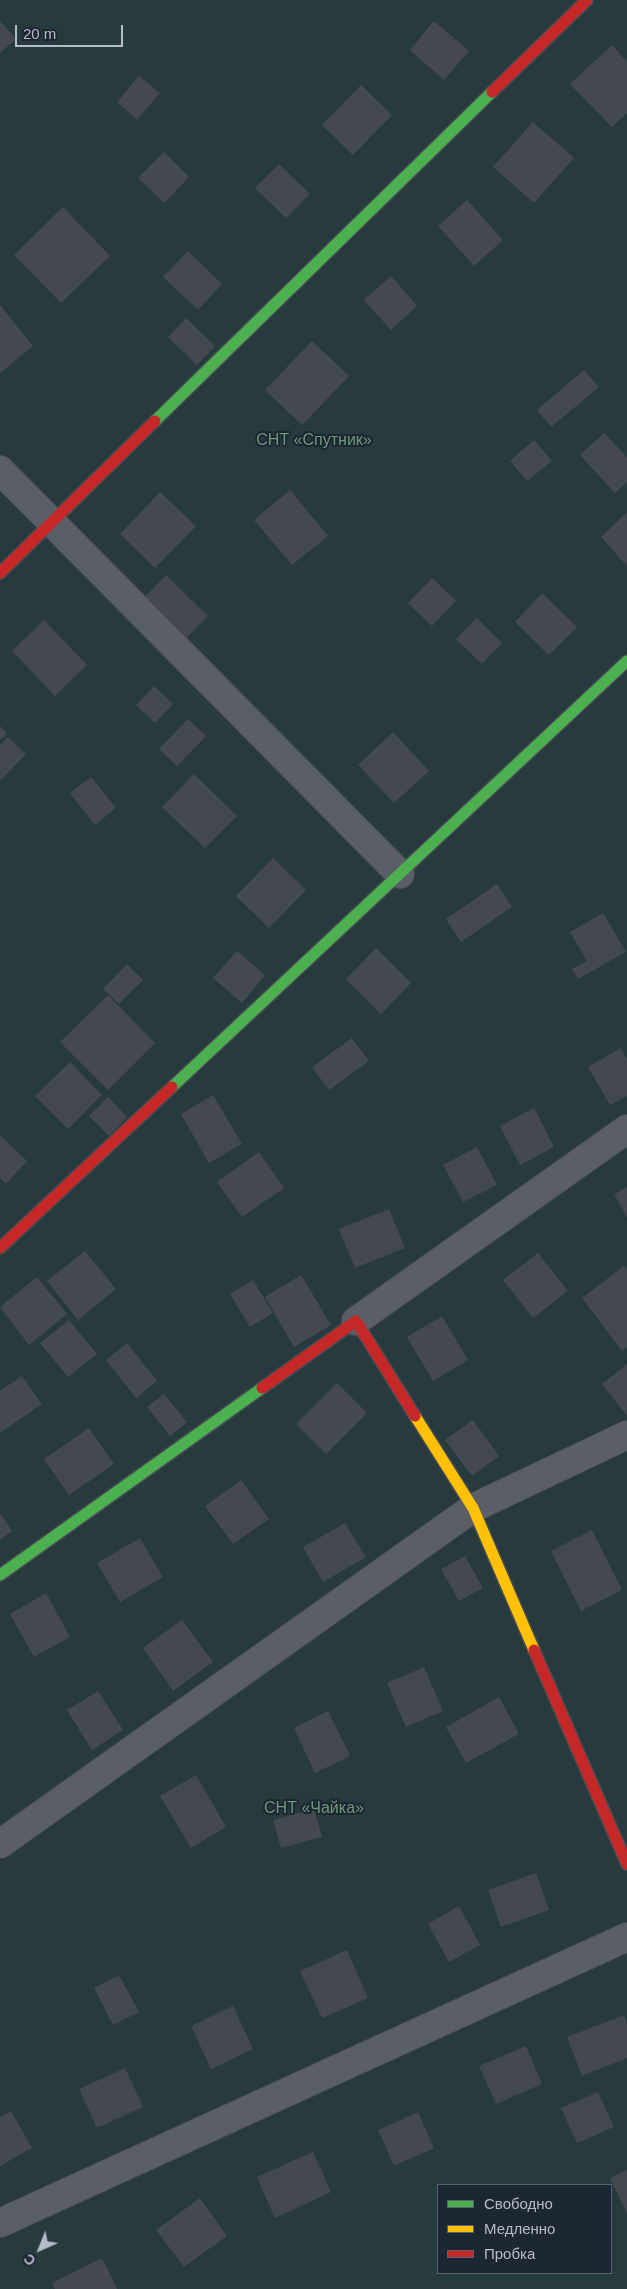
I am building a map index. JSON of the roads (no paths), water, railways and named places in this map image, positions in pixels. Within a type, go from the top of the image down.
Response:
[{"type":"street","points":[[0,573],[587,0]]},
{"type":"street","points":[[0,470],[400,874]]},
{"type":"street","points":[[0,1248],[627,661]]},
{"type":"street","points":[[0,1575],[627,1129]]},
{"type":"street","points":[[356,1321],[473,1508],[627,1864]]},
{"type":"street","points":[[0,1844],[473,1508],[627,1435]]},
{"type":"street","points":[[0,2224],[627,1938]]},
{"type":"park label","name":"СНТ «Спутник»","points":[[314,441]]},
{"type":"park label","name":"СНТ «Чайка»","points":[[314,1809]]}]
